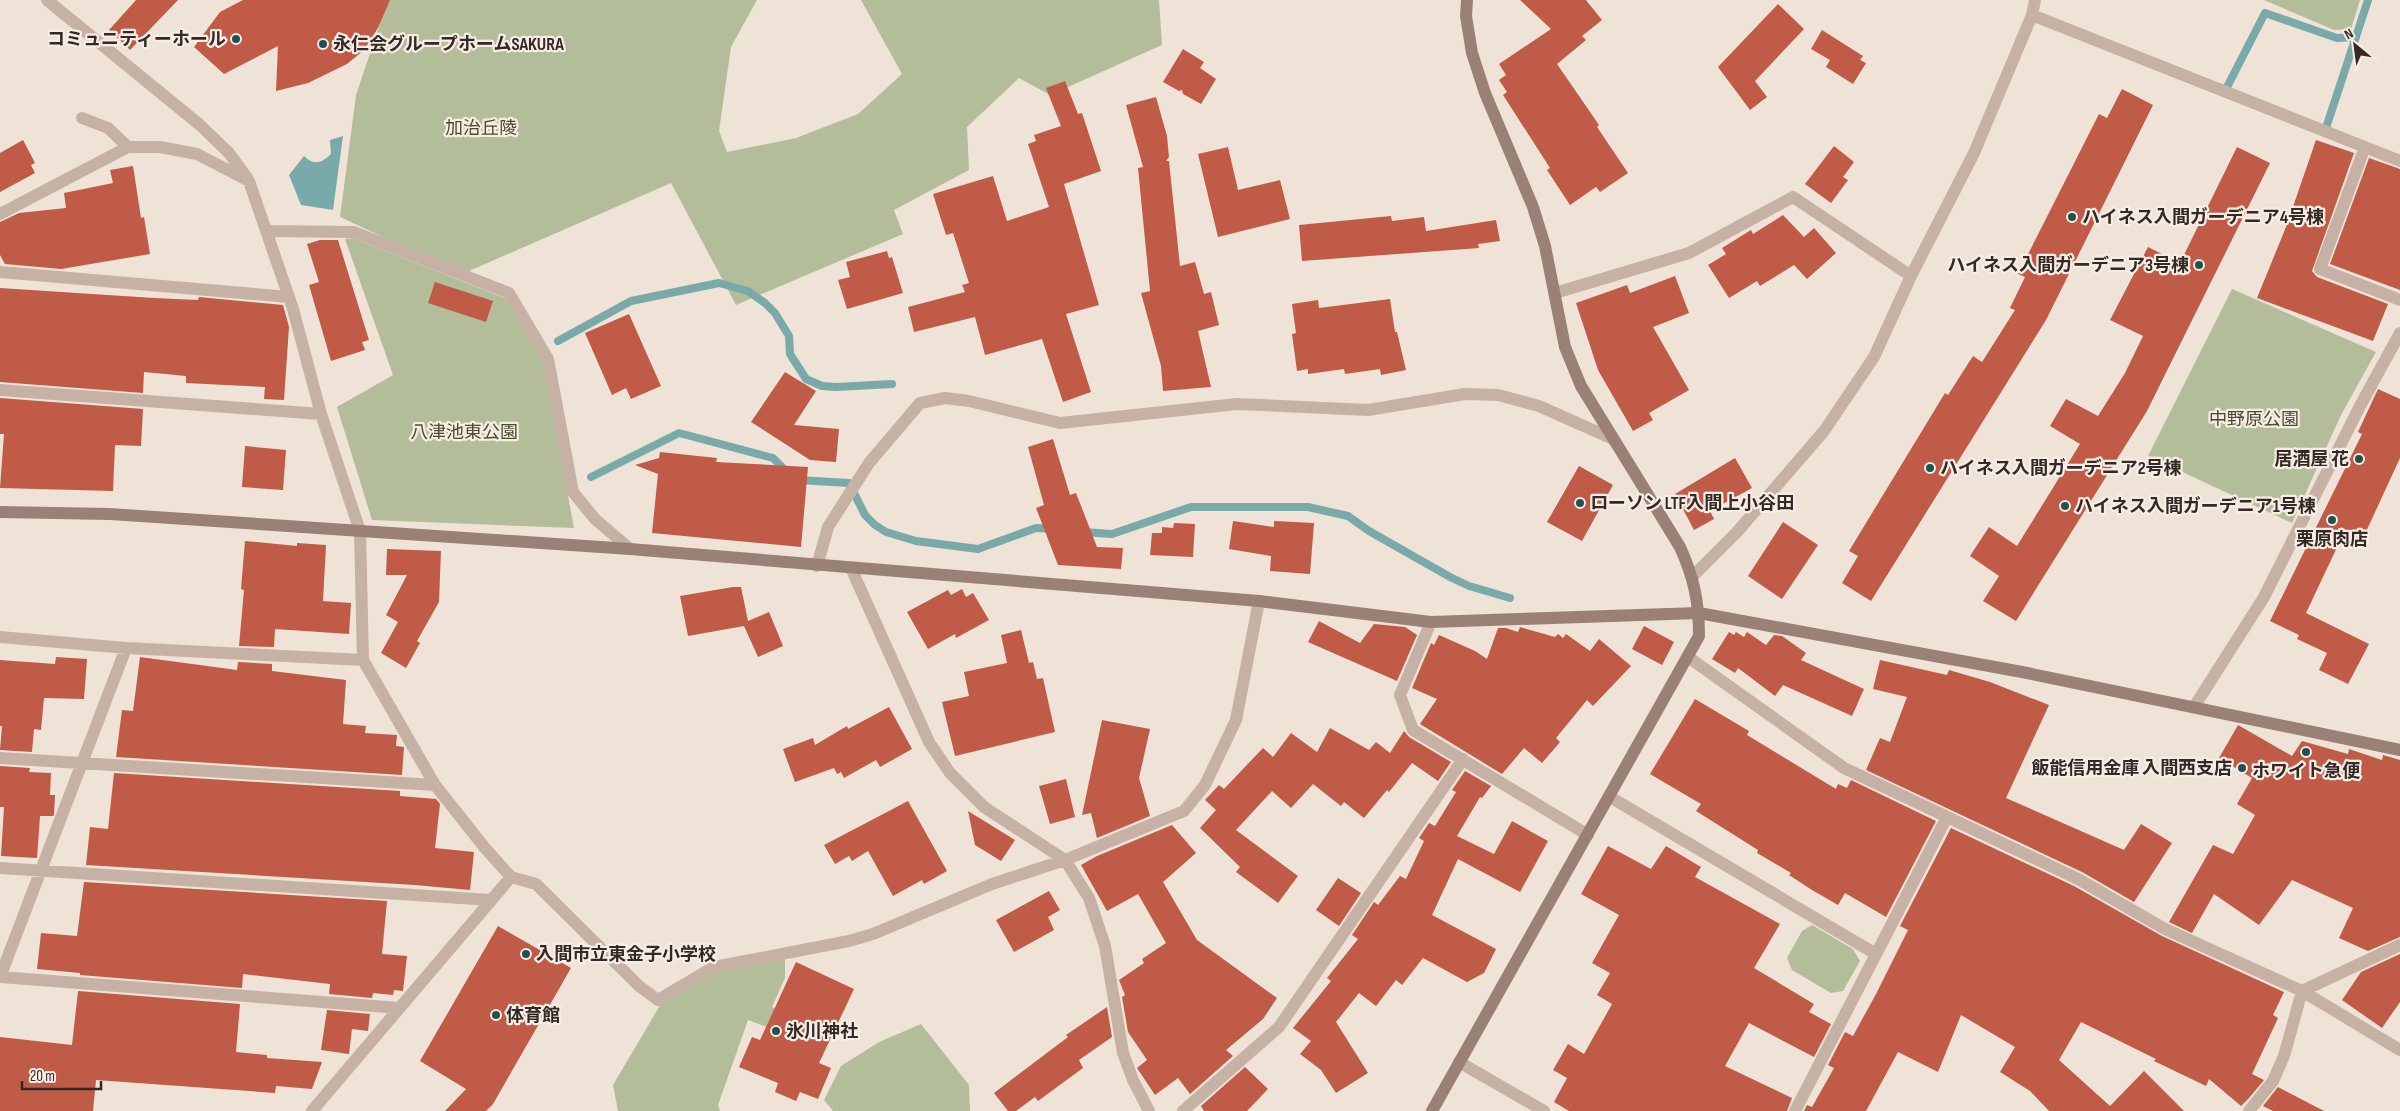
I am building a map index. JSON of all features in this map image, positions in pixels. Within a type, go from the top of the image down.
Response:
[{"type":"street","points":[[47,0],[200,125],[229,153],[249,180],[289,297],[321,414],[360,531],[363,660],[435,785],[511,877],[536,884],[639,986],[658,1000],[714,968],[849,941],[873,934],[992,884],[1065,860],[1184,811],[1205,785],[1236,720],[1259,601]]},
{"type":"street","points":[[1432,1111],[1699,636],[1699,613],[1693,576],[1680,548],[1581,386],[1565,346],[1545,246],[1533,207],[1485,93],[1472,54],[1466,16],[1467,0]]},
{"type":"street","points":[[1693,576],[1737,532],[1824,431],[1874,357],[1911,276],[1974,153],[2032,15],[2035,0]]},
{"type":"street","points":[[2032,15],[2400,161]]},
{"type":"street","points":[[82,118],[108,128],[128,147]]},
{"type":"street","points":[[0,214],[128,147],[160,147],[197,154],[249,180]]},
{"type":"street","points":[[2365,147],[2320,269],[2400,300]]},
{"type":"street","points":[[1555,293],[1689,253],[1793,197],[1911,276]]},
{"type":"street","points":[[266,231],[354,232],[509,293],[548,359],[572,492],[595,518],[630,549]]},
{"type":"street","points":[[0,272],[289,297]]},
{"type":"street","points":[[2194,707],[2264,597],[2360,406],[2400,333]]},
{"type":"street","points":[[0,390],[321,414]]},
{"type":"street","points":[[817,566],[828,527],[869,463],[920,403],[945,398],[970,401],[1060,423],[1237,404],[1368,410],[1465,394],[1498,395],[1539,406],[1613,439]]},
{"type":"street","points":[[0,512],[110,514],[630,549],[817,566],[1259,601],[1431,622],[1699,613],[2022,672],[2400,750]]},
{"type":"street","points":[[851,568],[929,742],[950,773],[984,807],[1065,860],[1089,898],[1105,946],[1123,1053],[1133,1080],[1149,1111]]},
{"type":"street","points":[[1431,622],[1400,695],[1413,730],[1588,836]]},
{"type":"street","points":[[0,637],[126,648],[363,660]]},
{"type":"street","points":[[126,648],[0,977],[400,1008]]},
{"type":"street","points":[[1688,657],[1844,768],[2078,879],[2165,929],[2302,991],[2400,1050]]},
{"type":"street","points":[[0,758],[435,785]]},
{"type":"street","points":[[1183,1111],[1279,1027],[1463,759]]},
{"type":"street","points":[[1610,797],[1876,954]]},
{"type":"street","points":[[1795,1111],[1946,817]]},
{"type":"street","points":[[0,868],[491,900]]},
{"type":"street","points":[[312,1111],[511,877]]},
{"type":"street","points":[[2249,1111],[2273,1081],[2284,1056],[2302,991],[2400,946]]},
{"type":"street","points":[[1459,1062],[1544,1111]]},
{"type":"green space","name":"加治丘陵","points":[[388,0],[757,0],[731,47],[719,131],[727,152],[796,138],[858,114],[902,74],[861,0],[1159,0],[1162,45],[1050,95],[1019,78],[967,127],[969,170],[894,210],[903,234],[736,305],[671,183],[462,274],[340,217],[356,95]]},
{"type":"green space","points":[[2264,0],[2360,0],[2351,29],[2334,30]]},
{"type":"green space","name":"八津池東公園","points":[[353,238],[507,299],[543,362],[574,528],[372,520],[337,407],[393,375],[345,239]]},
{"type":"green space","name":"中野原公園","points":[[2232,289],[2376,352],[2341,415],[2292,523],[2148,456]]},
{"type":"green space","points":[[1812,925],[1853,949],[1860,961],[1843,991],[1831,993],[1792,970],[1787,958],[1802,931]]},
{"type":"green space","points":[[785,958],[785,978],[772,1007],[801,1021],[777,1031],[748,1020],[718,1105],[720,1111],[618,1111],[613,1085],[662,1002],[711,970]]},
{"type":"green space","points":[[921,1024],[969,1085],[970,1111],[833,1111],[824,1100],[841,1066],[879,1042]]},
{"type":"water","points":[[343,136],[333,210],[301,205],[289,175],[304,156],[315,162],[324,160],[331,154],[330,140]]},
{"type":"building","points":[[136,0],[178,0],[130,50],[109,30]]},
{"type":"building","points":[[243,0],[390,0],[378,28],[364,50],[347,64],[308,83],[276,91],[278,46],[224,74],[194,47],[220,12]]},
{"type":"building","points":[[1520,0],[1586,0],[1602,20],[1582,36],[1586,40],[1557,64],[1599,125],[1597,127],[1628,173],[1600,192],[1596,187],[1570,205],[1547,170],[1550,168],[1503,95],[1507,92],[1499,80],[1506,75],[1499,64],[1551,29]]},
{"type":"building","points":[[1778,4],[1804,29],[1755,81],[1767,97],[1750,110],[1718,67]]},
{"type":"building","points":[[1822,30],[1863,56],[1860,60],[1866,63],[1853,84],[1826,67],[1830,60],[1811,49]]},
{"type":"building","points":[[1183,49],[1204,62],[1200,68],[1216,79],[1201,104],[1183,94],[1182,90],[1179,91],[1163,82]]},
{"type":"building","points":[[1065,81],[1078,114],[1082,113],[1101,171],[1064,184],[1099,305],[1066,314],[1091,392],[1063,402],[1042,339],[985,355],[975,317],[914,332],[908,307],[965,292],[962,285],[969,283],[953,233],[946,235],[933,194],[993,176],[1007,221],[1049,207],[1028,144],[1036,141],[1034,135],[1061,126],[1046,88]]},
{"type":"building","points":[[2122,89],[2153,105],[2046,320],[1871,601],[1842,583],[1858,556],[1849,551],[1945,393],[1948,395],[1973,356],[1982,362],[2015,310],[2010,308],[2025,277],[2018,274],[2099,114],[2107,118]]},
{"type":"building","points":[[1156,97],[1167,136],[1169,157],[1166,161],[1169,161],[1180,266],[1195,262],[1204,294],[1211,292],[1219,325],[1198,331],[1211,387],[1163,391],[1161,366],[1141,293],[1150,291],[1138,168],[1143,167],[1126,105]]},
{"type":"building","points":[[23,140],[35,163],[31,165],[35,173],[0,192],[0,153]]},
{"type":"building","points":[[2316,140],[2354,153],[2312,271],[2317,277],[2388,304],[2373,341],[2257,298],[2286,227]]},
{"type":"building","points":[[1834,146],[1854,162],[1843,177],[1848,180],[1831,203],[1805,184]]},
{"type":"building","points":[[1228,147],[1238,190],[1280,180],[1290,219],[1218,237],[1198,154]]},
{"type":"building","points":[[2237,147],[2270,163],[2147,411],[2016,621],[1983,601],[1999,576],[1970,556],[1989,527],[2017,546],[2080,444],[2050,426],[2066,399],[2098,416],[2125,373],[2143,336],[2110,320],[2148,247],[2180,263]]},
{"type":"building","points":[[2369,158],[2400,169],[2400,290],[2330,264]]},
{"type":"building","points":[[133,166],[141,218],[144,217],[150,254],[61,269],[5,264],[0,255],[0,222],[19,213],[66,208],[64,193],[113,183],[110,170]]},
{"type":"building","points":[[1783,215],[1804,237],[1814,228],[1836,253],[1807,279],[1794,265],[1760,286],[1757,281],[1729,298],[1708,265],[1726,254],[1722,248],[1751,230],[1753,234]]},
{"type":"building","points":[[1391,216],[1392,221],[1424,217],[1426,231],[1496,220],[1500,241],[1478,244],[1479,248],[1302,261],[1299,225]]},
{"type":"building","points":[[320,240],[338,240],[369,340],[362,342],[365,350],[331,361],[309,285],[319,282],[307,244]]},
{"type":"building","points":[[887,251],[889,258],[892,257],[903,293],[847,309],[838,280],[850,277],[846,262]]},
{"type":"building","points":[[1675,276],[1689,313],[1653,327],[1689,390],[1649,413],[1653,420],[1633,431],[1598,370],[1576,303],[1627,285],[1630,293]]},
{"type":"building","points":[[435,282],[493,301],[486,322],[428,303]]},
{"type":"building","points":[[0,288],[198,300],[199,297],[283,305],[289,327],[284,400],[264,399],[265,387],[186,383],[186,376],[144,372],[143,393],[0,382]]},
{"type":"building","points":[[1390,299],[1395,332],[1397,332],[1406,370],[1381,375],[1380,369],[1345,374],[1344,369],[1308,374],[1308,369],[1297,371],[1292,334],[1296,333],[1292,304],[1318,300],[1319,308]]},
{"type":"building","points":[[629,314],[661,386],[631,399],[626,388],[612,395],[585,333]]},
{"type":"building","points":[[785,372],[816,391],[794,425],[839,429],[836,462],[810,460],[751,422]]},
{"type":"building","points":[[2378,389],[2400,399],[2400,458],[2358,549],[2340,541],[2306,613],[2369,644],[2348,684],[2319,670],[2327,653],[2297,639],[2299,635],[2270,621],[2362,434],[2358,432]]},
{"type":"building","points":[[0,398],[143,409],[141,446],[115,445],[113,491],[0,488],[4,434],[0,434]]},
{"type":"building","points":[[1053,439],[1070,495],[1076,493],[1097,547],[1123,548],[1121,569],[1058,565],[1036,508],[1044,505],[1028,447]]},
{"type":"building","points":[[245,446],[286,450],[283,490],[242,487]]},
{"type":"building","points":[[660,452],[717,458],[716,462],[808,467],[801,547],[652,533],[658,474],[635,465],[659,458]]},
{"type":"building","points":[[1735,458],[1752,488],[1710,511],[1714,519],[1694,530],[1675,494]]},
{"type":"building","name":"ローソン LTF入間上小谷田","points":[[1579,466],[1613,485],[1582,541],[1547,522]]},
{"type":"building","points":[[1233,521],[1274,527],[1274,521],[1314,523],[1310,574],[1270,571],[1271,556],[1229,549]]},
{"type":"building","points":[[1783,522],[1818,545],[1782,599],[1748,576]]},
{"type":"building","points":[[1174,523],[1195,524],[1193,557],[1150,555],[1152,533],[1162,533],[1162,527],[1173,528]]},
{"type":"building","points":[[245,541],[297,546],[297,543],[326,545],[323,601],[351,603],[349,634],[275,629],[274,647],[239,646],[244,590],[241,589]]},
{"type":"building","points":[[387,549],[441,551],[439,602],[417,641],[420,643],[406,668],[381,653],[398,622],[386,615],[407,575],[386,575]]},
{"type":"building","points":[[741,587],[748,621],[769,612],[783,646],[758,657],[744,626],[688,636],[680,596]]},
{"type":"building","points":[[962,589],[966,597],[973,593],[989,620],[956,638],[955,634],[928,649],[907,612],[948,590],[951,595]]},
{"type":"building","points":[[1319,621],[1360,643],[1374,624],[1405,627],[1417,635],[1397,681],[1308,642]]},
{"type":"building","points":[[1644,626],[1674,642],[1662,665],[1632,649]]},
{"type":"building","points":[[1520,627],[1555,637],[1558,634],[1563,638],[1566,634],[1590,651],[1599,639],[1631,666],[1593,706],[1587,700],[1556,738],[1560,742],[1542,763],[1524,748],[1502,774],[1420,724],[1437,699],[1412,688],[1431,643],[1434,645],[1439,635],[1475,651],[1487,659],[1498,628],[1506,628],[1518,632]]},
{"type":"building","points":[[1021,630],[1029,663],[1033,662],[1037,679],[1043,678],[1055,732],[955,756],[942,702],[969,696],[964,672],[1007,663],[1001,635]]},
{"type":"building","points":[[1729,632],[1734,635],[1736,632],[1744,637],[1747,632],[1766,645],[1774,635],[1782,636],[1806,653],[1801,660],[1864,689],[1852,716],[1783,685],[1775,696],[1738,668],[1735,673],[1712,659]]},
{"type":"building","points":[[56,657],[87,659],[84,699],[44,698],[41,730],[34,729],[32,752],[0,750],[2,726],[0,726],[0,660],[55,664]]},
{"type":"building","points":[[140,657],[237,670],[238,662],[272,664],[272,671],[346,680],[343,724],[366,726],[365,733],[397,735],[396,746],[404,747],[402,775],[116,757],[122,710],[133,711]]},
{"type":"building","points":[[1880,660],[1947,675],[1949,670],[1990,682],[2049,705],[2006,798],[2124,850],[2141,824],[2172,843],[2134,902],[2082,872],[1866,770],[1880,738],[1890,742],[1907,697],[1873,689]]},
{"type":"building","points":[[1695,699],[1749,731],[1747,735],[1836,789],[1838,784],[1847,788],[1851,780],[1936,821],[1886,917],[1845,893],[1838,905],[1812,890],[1789,875],[1791,873],[1757,853],[1758,850],[1696,811],[1701,804],[1650,774]]},
{"type":"building","points":[[889,707],[912,749],[880,767],[876,760],[844,778],[841,772],[837,774],[834,768],[795,782],[783,749],[813,738],[815,745],[847,726],[848,729]]},
{"type":"building","points":[[1102,720],[1150,729],[1139,778],[1150,816],[1097,838],[1091,813],[1082,815]]},
{"type":"building","points":[[2238,725],[2292,756],[2302,741],[2348,754],[2349,749],[2382,760],[2383,755],[2400,760],[2400,937],[2368,951],[2339,938],[2353,908],[2292,880],[2259,925],[2214,894],[2192,933],[2169,922],[2213,845],[2233,854],[2255,815],[2237,804],[2252,778],[2219,758]]},
{"type":"building","points":[[1330,728],[1369,750],[1376,742],[1390,753],[1404,731],[1409,737],[1451,762],[1438,781],[1412,763],[1389,792],[1387,790],[1364,818],[1344,802],[1341,806],[1313,784],[1291,808],[1272,791],[1236,830],[1298,876],[1278,903],[1236,872],[1240,867],[1200,828],[1216,810],[1205,800],[1219,785],[1224,789],[1263,748],[1273,757],[1291,733],[1317,752]]},
{"type":"building","points":[[0,766],[30,768],[29,772],[51,773],[50,795],[55,795],[54,815],[40,816],[37,858],[1,856],[4,807],[0,807]]},
{"type":"building","points":[[1465,771],[1491,786],[1482,798],[1480,797],[1457,836],[1494,854],[1512,821],[1548,841],[1520,892],[1458,859],[1432,915],[1496,949],[1484,973],[1467,982],[1423,958],[1402,985],[1396,980],[1376,1006],[1359,993],[1336,1022],[1368,1073],[1336,1093],[1321,1070],[1300,1054],[1311,1041],[1293,1028],[1331,981],[1327,978],[1358,939],[1352,935],[1374,902],[1378,905],[1400,876],[1406,879],[1424,841],[1419,838],[1429,823],[1435,826],[1456,792],[1452,790]]},
{"type":"building","points":[[114,773],[400,791],[400,796],[436,799],[440,804],[435,848],[474,852],[470,890],[86,865],[90,827],[108,829]]},
{"type":"building","points":[[1066,779],[1075,817],[1050,824],[1039,786]]},
{"type":"building","points":[[908,801],[947,871],[924,884],[922,880],[893,896],[868,851],[852,861],[849,856],[835,864],[824,845]]},
{"type":"building","points":[[968,811],[1015,840],[1001,861],[975,845]]},
{"type":"building","points":[[1172,825],[1196,853],[1163,882],[1197,940],[1277,998],[1263,1019],[1226,1050],[1233,1056],[1190,1094],[1178,1078],[1155,1095],[1137,1068],[1147,1060],[1128,1032],[1122,997],[1125,995],[1119,980],[1144,963],[1142,959],[1166,943],[1138,894],[1107,911],[1081,865],[1097,856]]},
{"type":"building","points":[[1951,828],[2074,886],[2162,936],[2284,992],[2273,1015],[2278,1018],[2252,1074],[2264,1080],[2249,1098],[2241,1106],[2209,1079],[2206,1086],[2081,1022],[2059,1060],[2110,1106],[2144,1071],[2184,1111],[2049,1111],[2030,1091],[2000,1072],[2015,1047],[1961,1015],[1938,1072],[1898,1052],[1866,1111],[1804,1111],[1807,1105],[1812,1107],[1834,1068],[1828,1065],[1845,1032],[1853,1036],[1876,994],[1908,930],[1900,926]]},
{"type":"building","points":[[1608,846],[1651,869],[1666,846],[1701,867],[1695,877],[1780,924],[1754,968],[1814,1004],[1809,1012],[1831,1024],[1814,1057],[1749,1023],[1725,1066],[1792,1098],[1787,1111],[1569,1111],[1554,1102],[1567,1078],[1553,1070],[1568,1044],[1584,1054],[1612,1004],[1597,995],[1610,973],[1592,963],[1619,915],[1581,894]]},
{"type":"building","points":[[1338,878],[1361,893],[1339,926],[1316,910]]},
{"type":"building","points":[[84,882],[387,901],[382,954],[407,956],[403,991],[394,990],[393,995],[373,993],[372,998],[329,994],[330,984],[243,974],[242,988],[80,975],[80,973],[37,969],[41,933],[77,936]]},
{"type":"building","points":[[1049,891],[1060,910],[1048,917],[1054,930],[1014,952],[996,920]]},
{"type":"building","name":"体育館","points":[[498,926],[571,968],[493,1104],[486,1111],[445,1111],[466,1089],[420,1061]]},
{"type":"building","points":[[2400,954],[2400,1002],[2382,1028],[2342,1000],[2361,972]]},
{"type":"building","points":[[796,962],[854,989],[819,1063],[831,1068],[818,1099],[800,1092],[796,1101],[775,1092],[778,1083],[739,1067],[752,1037],[760,1040]]},
{"type":"building","points":[[78,991],[240,1004],[236,1052],[267,1055],[267,1058],[322,1062],[312,1089],[276,1086],[275,1093],[96,1080],[93,1111],[0,1111],[0,1037],[72,1045]]},
{"type":"building","points":[[1107,1007],[1112,1037],[1079,1060],[1083,1068],[1038,1101],[1035,1097],[1016,1111],[1008,1111],[994,1093],[1068,1037],[1066,1035]]},
{"type":"building","points":[[327,1010],[370,1014],[368,1031],[352,1029],[349,1054],[321,1050]]},
{"type":"building","points":[[1245,1067],[1268,1089],[1247,1111],[1204,1111],[1201,1106]]},
{"type":"building","points":[[2278,1087],[2324,1111],[2273,1111],[2263,1106]]},
{"type":"waterway","points":[[2325,131],[2368,0]]},
{"type":"waterway","points":[[2225,91],[2265,13],[2337,38],[2356,37]]},
{"type":"waterway","points":[[558,341],[631,301],[719,283],[748,291],[775,313],[789,336],[790,354],[806,379],[822,386],[836,387],[892,384]]},
{"type":"waterway","points":[[591,477],[679,433],[773,458],[787,472]]},
{"type":"waterway","points":[[798,480],[849,483],[865,515],[875,525],[886,532],[916,541],[978,549],[1036,528],[1053,529]]},
{"type":"waterway","points":[[1082,532],[1112,534],[1191,507],[1308,507],[1348,516],[1369,531],[1450,577],[1469,586],[1510,598]]},
{"type":"place","name":"コミュニティーホール","points":[[236,39]]},
{"type":"place","name":"永仁会グループホームSAKURA","points":[[323,44]]},
{"type":"place","name":"ハイネス入間ガーデニア4号棟","points":[[2072,217]]},
{"type":"place","name":"ハイネス入間ガーデニア3号棟","points":[[2199,265]]},
{"type":"place","name":"居酒屋 花","points":[[2359,459]]},
{"type":"place","name":"ハイネス入間ガーデニア2号棟","points":[[1930,468]]},
{"type":"place","name":"ローソン LTF入間上小谷田","points":[[1580,503]]},
{"type":"place","name":"ハイネス入間ガーデニア1号棟","points":[[2065,506]]},
{"type":"place","name":"栗原肉店","points":[[2332,520]]},
{"type":"place","name":"ホワイト急便","points":[[2306,752]]},
{"type":"place","name":"飯能信用金庫 入間西支店","points":[[2242,768]]},
{"type":"place","name":"入間市立東金子小学校","points":[[526,954]]},
{"type":"place","name":"体育館","points":[[496,1015]]},
{"type":"place","name":"氷川神社","points":[[776,1031]]}]
